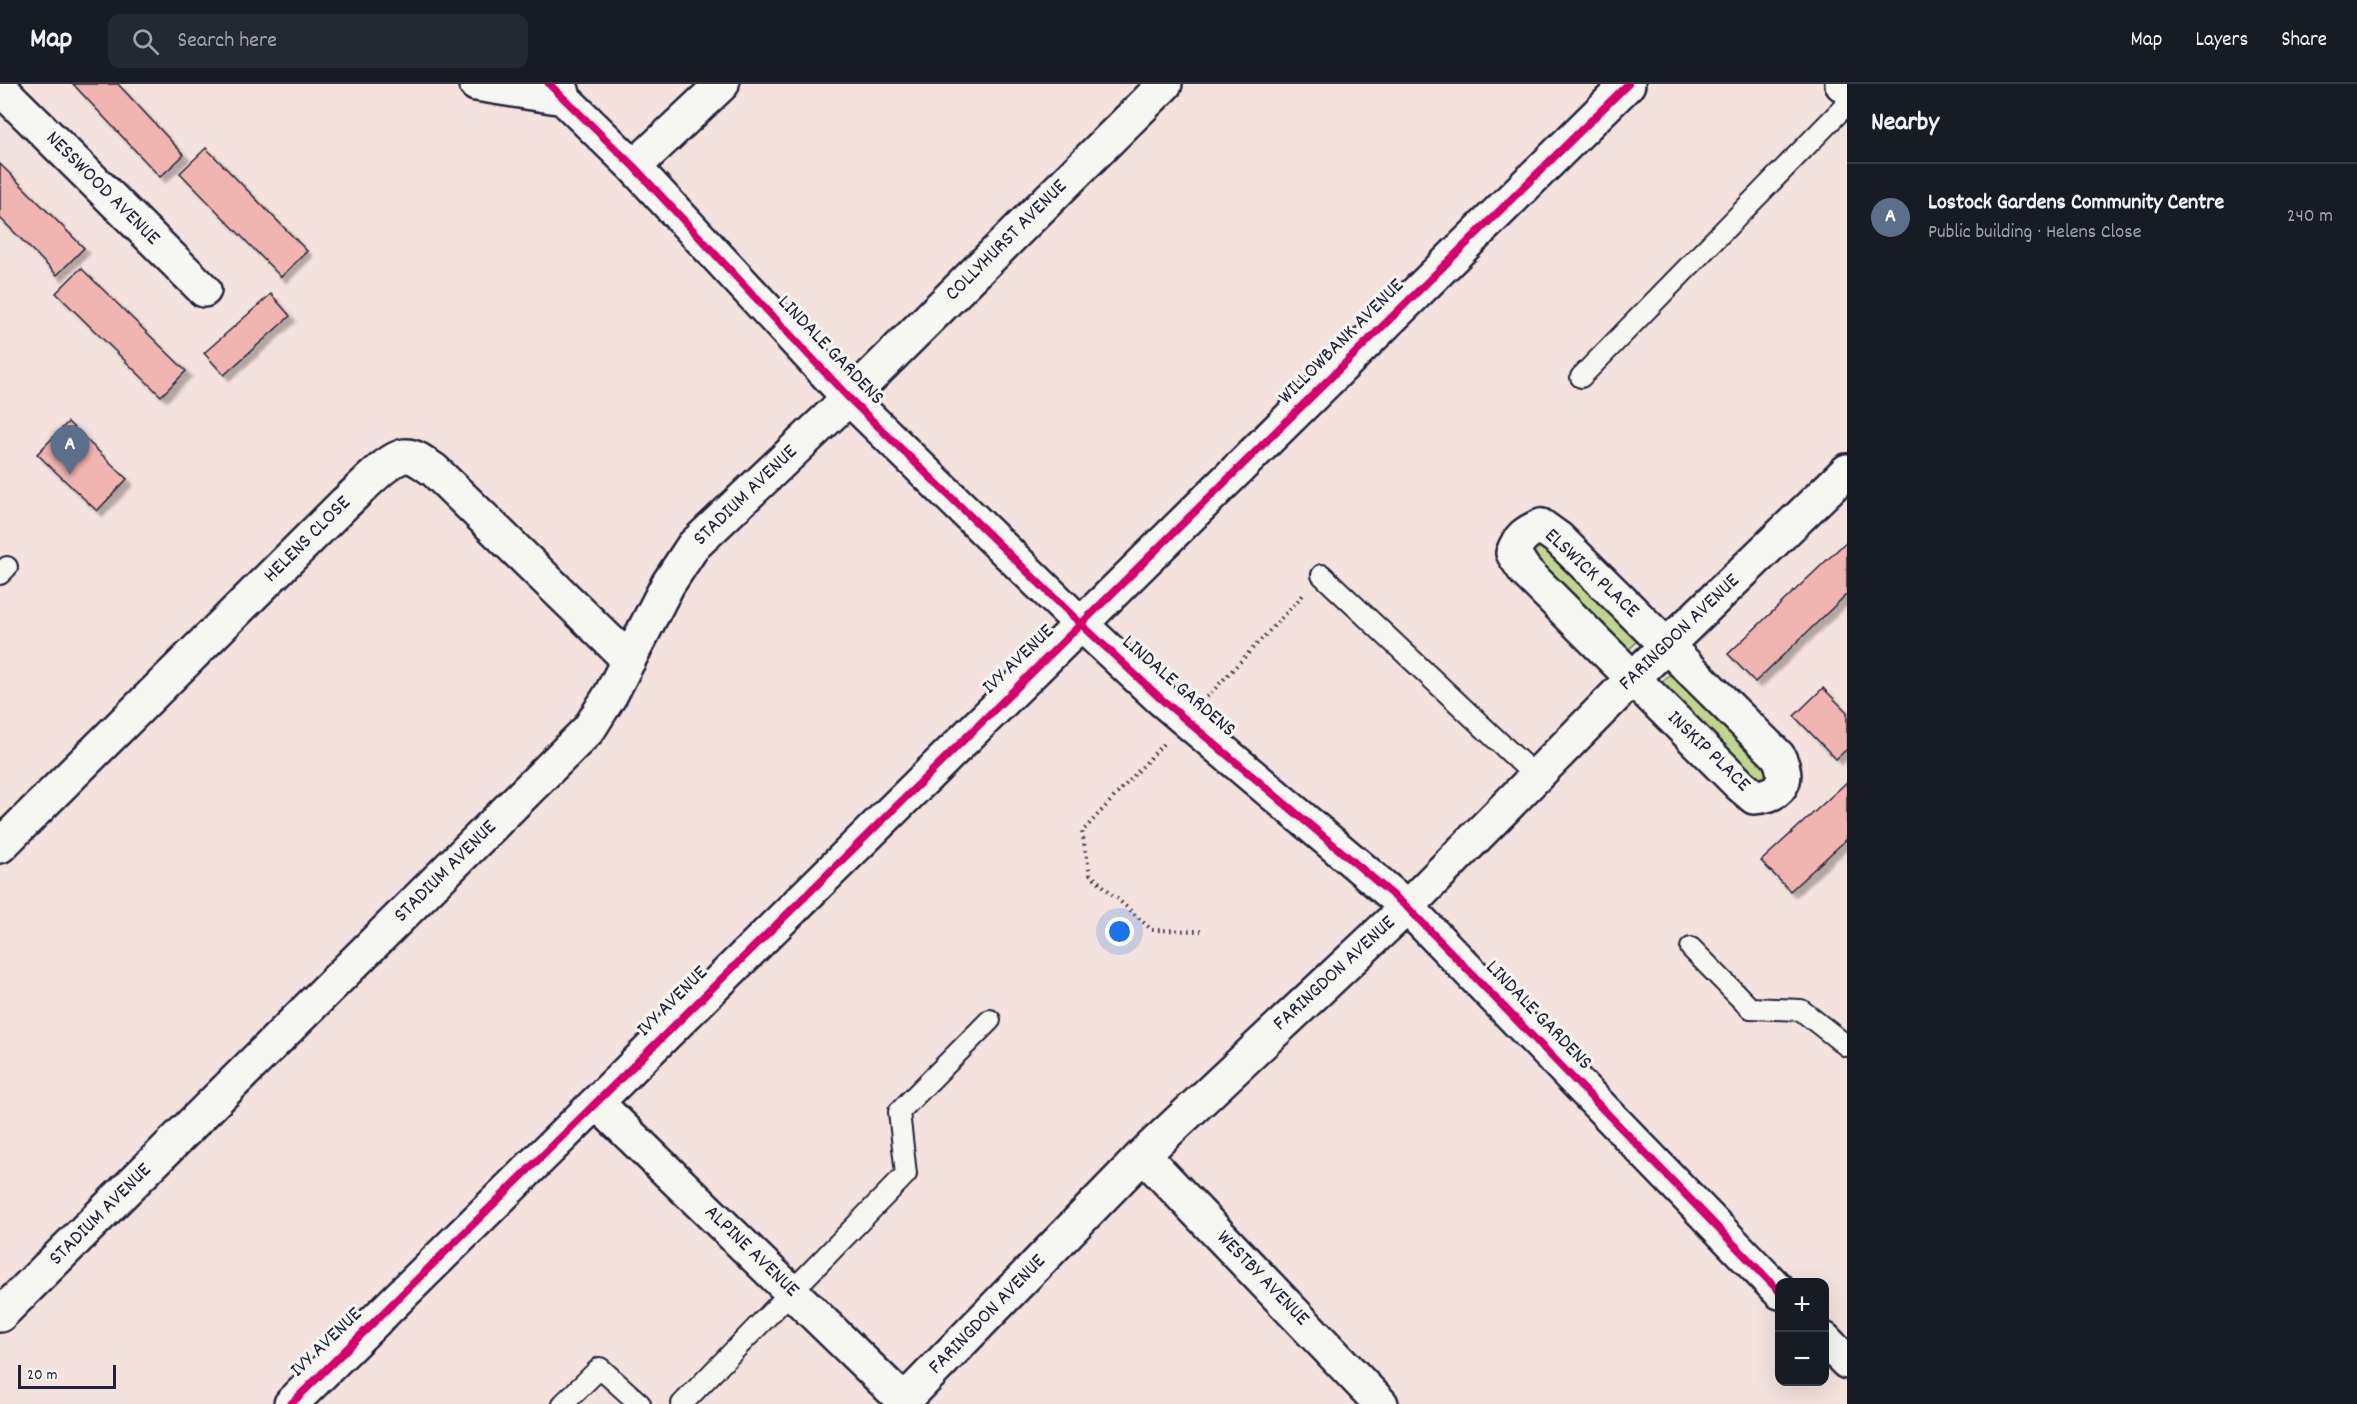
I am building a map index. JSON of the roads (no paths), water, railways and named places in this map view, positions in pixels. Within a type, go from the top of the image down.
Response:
[{"type":"street","name":"LINDALE GARDENS","points":[[476,84],[558,89],[634,167],[849,398],[1082,625],[1186,719],[1407,907],[1775,1288]]},
{"type":"street","points":[[634,167],[722,84]]},
{"type":"street","name":"COLLYHURST AVENUE","points":[[849,398],[1165,84]]},
{"type":"street","name":"WILLOWBANK AVENUE","points":[[1082,625],[1628,84]]},
{"type":"street","points":[[1842,84],[1847,88]]},
{"type":"street","name":"NESSWOOD AVENUE","points":[[0,88],[204,290]]},
{"type":"street","name":"STADIUM AVENUE","points":[[0,1315],[590,729],[668,584],[693,546],[849,398]]},
{"type":"street","name":"HELENS CLOSE","points":[[0,846],[345,503],[387,465],[404,456],[417,458],[434,470],[629,660]]},
{"type":"street","name":"FARINGDON AVENUE","points":[[904,1403],[1143,1155],[1407,907],[1666,645],[1847,471]]},
{"type":"street","name":"ELSWICK PLACE","points":[[1633,678],[1525,571],[1514,553],[1517,542],[1527,531],[1540,526],[1551,532],[1666,645]]},
{"type":"street","name":"IVY AVENUE","points":[[291,1404],[871,829],[1082,625]]},
{"type":"street","name":"INSKIP PLACE","points":[[1633,678],[1754,797],[1769,796],[1780,788],[1785,778],[1785,768],[1778,756],[1666,645]]},
{"type":"street","name":"ALPINE AVENUE","points":[[597,1103],[904,1403]]},
{"type":"street","name":"WESTBY AVENUE","points":[[1143,1155],[1381,1404]]},
{"type":"street","points":[[1829,1344],[1847,1362]]},
{"type":"lane","points":[[1581,377],[1847,104]]},
{"type":"lane","points":[[1322,575],[1535,776]]},
{"type":"lane","points":[[1691,948],[1750,1008],[1801,1010],[1845,1041]]},
{"type":"lane","points":[[682,1404],[906,1174],[899,1113],[990,1020]]},
{"type":"lane","points":[[563,1404],[600,1368],[640,1404]]},
{"type":"place","name":"Lostock Gardens Community Centre","points":[[70,475]]}]
